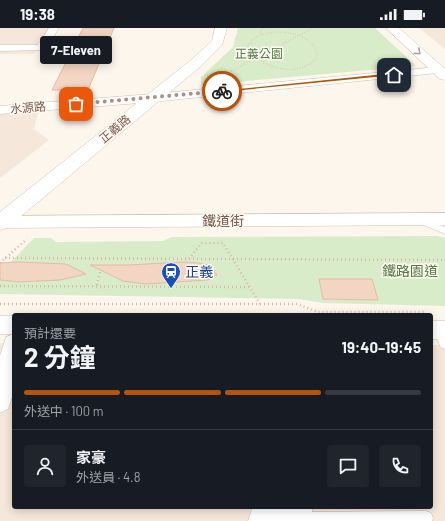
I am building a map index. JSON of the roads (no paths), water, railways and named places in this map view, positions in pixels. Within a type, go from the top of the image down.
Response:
[{"type":"street","points":[[0,48],[41,48],[54,28]]},
{"type":"street","name":"正義路","points":[[1,222],[196,63],[218,42],[221,28]]},
{"type":"street","points":[[392,28],[443,70]]},
{"type":"street","points":[[406,28],[443,70]]},
{"type":"street","name":"水源路","points":[[0,110],[152,98],[443,70]]},
{"type":"street","name":"鐵道街","points":[[1,222],[445,219]]},
{"type":"street","points":[[0,325],[12,325]]},
{"type":"street","points":[[12,352],[0,401],[12,401]]},
{"type":"street","points":[[262,521],[262,519],[299,513]]},
{"type":"lane","points":[[417,220],[445,231]]},
{"type":"lane","points":[[299,513],[426,518]]},
{"type":"place","name":"7-Eleven","points":[[76,104]]},
{"type":"place","name":"正義","points":[[171,289]]},
{"type":"park label","name":"正義公園","points":[[259,54]]},
{"type":"park label","name":"鐵路園道","points":[[410,271]]}]
